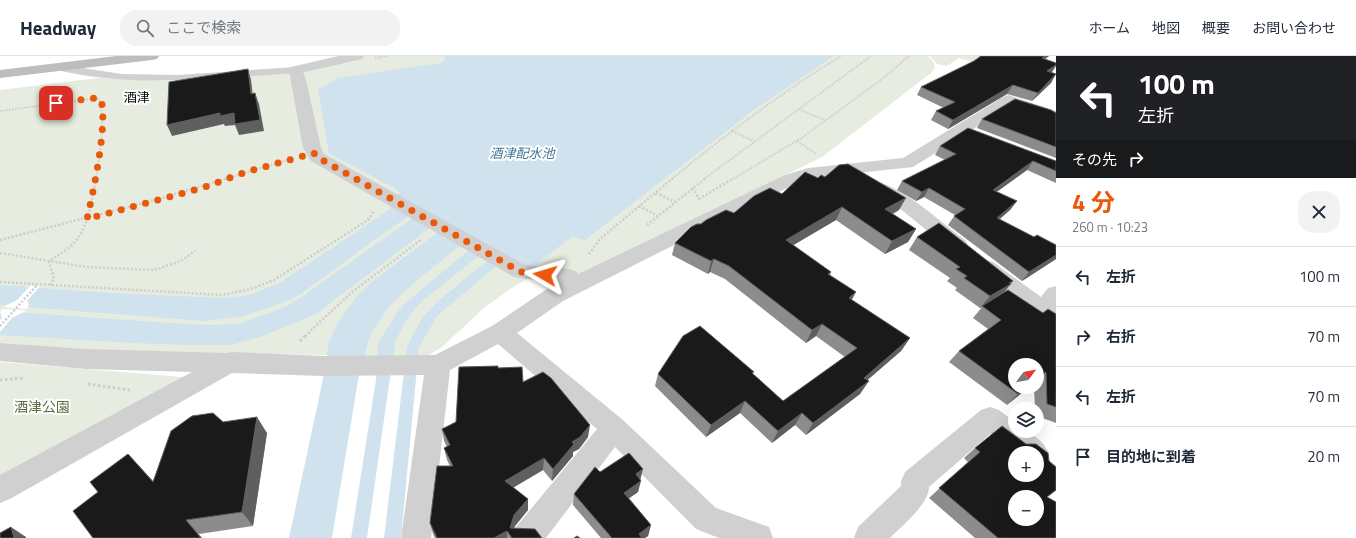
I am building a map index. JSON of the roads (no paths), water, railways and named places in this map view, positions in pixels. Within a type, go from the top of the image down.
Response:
[{"type":"main road","points":[[0,74],[152,56]]},
{"type":"street","points":[[357,56],[296,70],[300,80],[312,148],[317,157],[521,272],[569,277]]},
{"type":"street","points":[[0,352],[86,358],[324,366],[431,365],[500,332],[555,295],[791,179],[808,174],[907,163],[1008,100],[1056,116]]},
{"type":"street","points":[[962,129],[983,138]]},
{"type":"street","points":[[848,170],[910,207],[1049,315],[1056,294]]},
{"type":"street","points":[[500,332],[614,428],[706,519],[758,538]]},
{"type":"street","points":[[0,490],[231,362]]},
{"type":"street","points":[[416,538],[431,365]]},
{"type":"street","points":[[869,538],[915,492],[915,481],[990,418],[1026,446]]},
{"type":"street","points":[[527,538],[614,428]]},
{"type":"street","points":[[1044,460],[1056,469]]},
{"type":"lane","points":[[56,67],[122,77],[178,78],[296,70]]},
{"type":"water","name":"酒津配水池","points":[[445,56],[834,56],[754,110],[585,240],[572,237],[529,269],[507,257],[437,316],[419,347],[401,538],[384,538],[407,347],[422,318],[437,302],[498,252],[490,247],[422,301],[400,332],[395,343],[367,538],[351,538],[376,380],[378,343],[399,310],[410,299],[480,241],[473,237],[453,251],[402,293],[388,308],[373,330],[368,342],[358,380],[332,538],[289,538],[323,379],[329,342],[339,321],[358,295],[375,279],[449,224],[431,227],[316,314],[260,337],[231,345],[132,343],[0,335],[0,311],[170,323],[212,325],[239,324],[285,307],[299,299],[424,210],[420,208],[302,293],[290,300],[243,316],[204,321],[0,305],[0,285],[112,293],[221,298],[252,294],[281,282],[380,216],[393,206],[397,195],[400,193],[396,189],[329,153],[318,90],[338,78],[441,63],[445,60]]},
{"type":"district","name":"酒津","points":[[137,97]]},
{"type":"park label","name":"酒津公園","points":[[42,407]]}]
